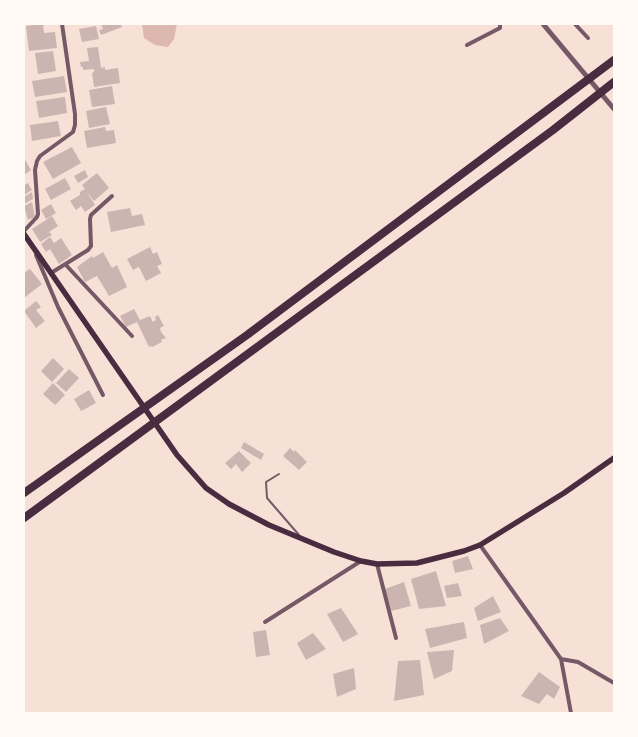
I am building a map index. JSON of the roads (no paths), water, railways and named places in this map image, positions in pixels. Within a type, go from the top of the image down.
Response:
[{"type":"highway","points":[[24,493],[247,335],[614,60]]},
{"type":"highway","points":[[24,518],[537,141],[614,82]]},
{"type":"main road","points":[[24,232],[177,455],[206,488],[217,497],[302,539],[361,561],[377,564],[417,562],[456,553],[480,545],[564,493],[614,458]]},
{"type":"street","points":[[24,232],[38,214],[35,170],[37,161],[40,156],[73,132],[75,125],[62,24]]},
{"type":"street","points":[[467,45],[500,28],[500,24]]},
{"type":"street","points":[[543,24],[614,109]]},
{"type":"street","points":[[575,24],[588,38]]},
{"type":"street","points":[[51,273],[85,252],[91,246],[91,215],[112,196]]},
{"type":"street","points":[[34,248],[58,308],[103,395]]},
{"type":"street","points":[[65,264],[132,336]]},
{"type":"street","points":[[480,545],[561,659],[571,713]]},
{"type":"street","points":[[265,622],[361,561]]},
{"type":"street","points":[[377,564],[396,638]]},
{"type":"street","points":[[561,659],[578,662],[614,683]]},
{"type":"lane","points":[[279,474],[266,482],[268,498],[302,539]]}]
